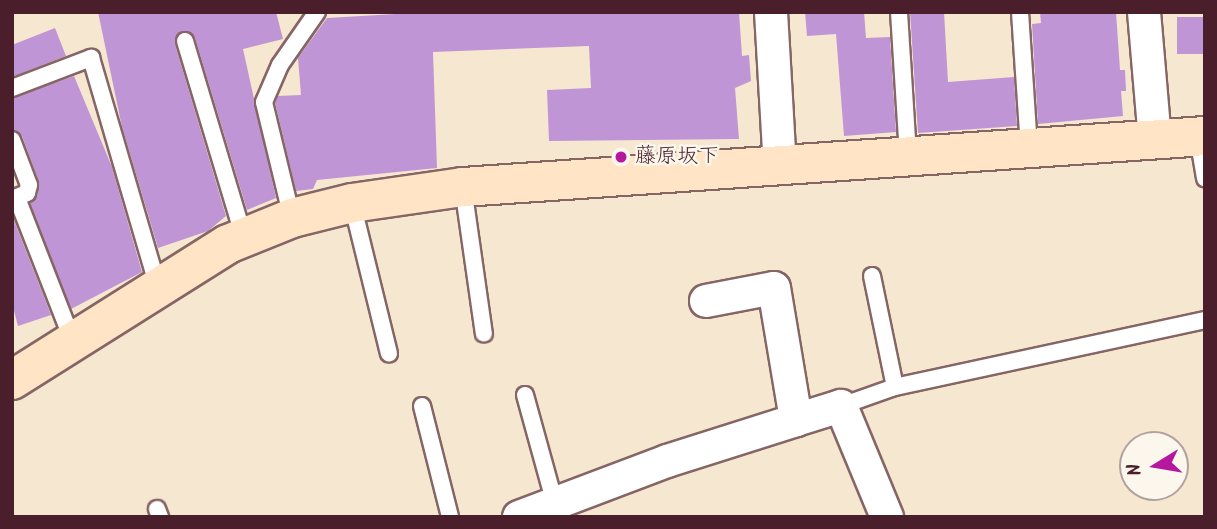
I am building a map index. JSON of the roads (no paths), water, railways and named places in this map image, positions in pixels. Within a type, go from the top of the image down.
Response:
[{"type":"street","points":[[771,12],[780,166]]},
{"type":"street","points":[[1144,12],[1155,140]]},
{"type":"street","points":[[12,380],[73,344],[158,287],[244,238],[292,218],[352,203],[463,187],[909,159],[1201,137]]},
{"type":"street","points":[[706,300],[774,288],[796,420]]},
{"type":"street","points":[[519,517],[667,461],[841,406],[887,517]]},
{"type":"lane","points":[[292,218],[264,102],[280,65],[317,12]]},
{"type":"lane","points":[[898,12],[909,159]]},
{"type":"lane","points":[[1020,12],[1029,148]]},
{"type":"lane","points":[[185,41],[244,238]]},
{"type":"lane","points":[[12,88],[91,58],[158,287]]},
{"type":"lane","points":[[1201,137],[1205,178]]},
{"type":"lane","points":[[12,140],[29,185],[27,192],[15,199],[73,344]]},
{"type":"lane","points":[[463,187],[484,334]]},
{"type":"lane","points":[[352,203],[389,354]]},
{"type":"lane","points":[[872,275],[895,387]]},
{"type":"lane","points":[[841,406],[895,387],[1205,320]]},
{"type":"lane","points":[[526,395],[555,504]]},
{"type":"lane","points":[[422,406],[450,517]]},
{"type":"place","name":"藤原坂下","points":[[621,157]]}]
